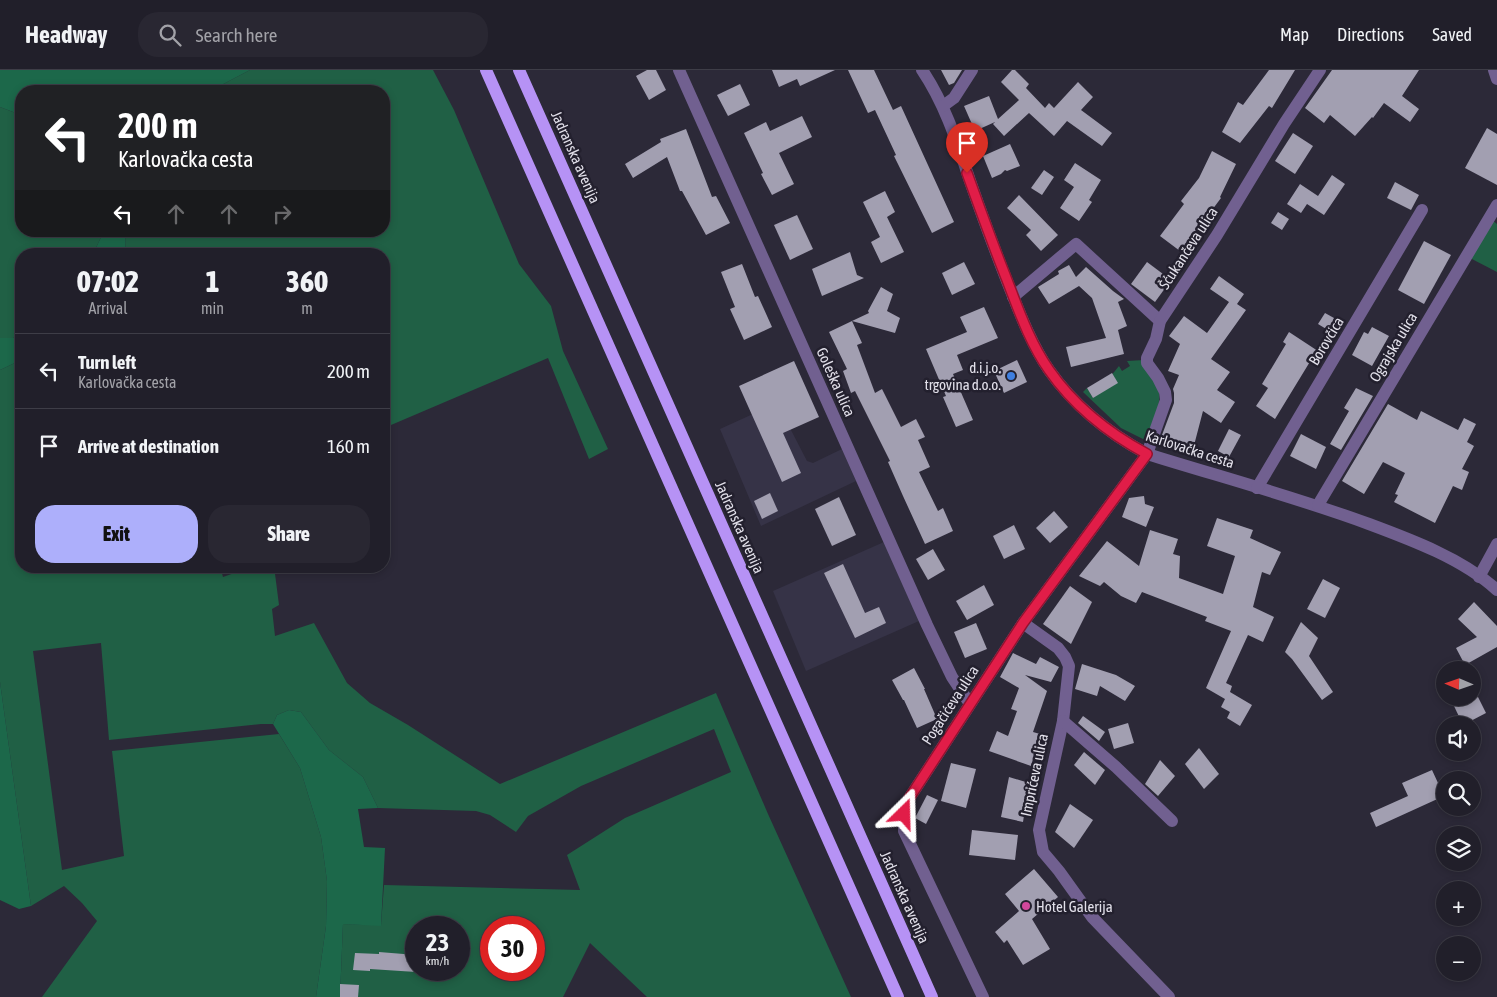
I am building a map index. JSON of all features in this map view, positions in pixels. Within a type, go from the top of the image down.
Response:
[{"type":"main road","points":[[486,70],[898,997]]},
{"type":"main road","name":"Jadranska avenija","points":[[519,70],[932,997]]},
{"type":"street","name":"Goleška ulica","points":[[679,70],[927,624],[952,678],[970,704]]},
{"type":"street","name":"Karlovačka cesta","points":[[922,70],[943,106],[1028,333],[1049,370],[1084,411],[1103,427],[1147,454],[1318,505],[1421,544],[1468,568],[1497,590]]},
{"type":"street","points":[[943,106],[954,98],[972,70]]},
{"type":"street","name":"Šćukančeva ulica","points":[[1147,454],[1166,400],[1165,392],[1147,358],[1156,339],[1160,321],[1217,235],[1284,124],[1320,70]]},
{"type":"street","points":[[1494,70],[1497,79]]},
{"type":"street","name":"Ograjska ulica","points":[[1318,505],[1497,205]]},
{"type":"street","name":"Borovčica","points":[[1257,488],[1422,210]]},
{"type":"street","points":[[1013,297],[1076,244],[1160,321]]},
{"type":"street","name":"Pogačićeva ulica","points":[[983,997],[904,831],[904,814],[910,797],[1023,623],[1147,454]]},
{"type":"street","points":[[1480,577],[1497,544]]},
{"type":"street","name":"Imprićeva ulica","points":[[1023,623],[1058,648],[1069,666],[1062,721],[1039,830],[1043,852],[1092,917],[1169,997]]},
{"type":"street","name":"Imprićeva ulica","points":[[1062,721],[1116,767],[1172,821]]},
{"type":"shaded area","points":[[777,403],[807,461],[813,463],[842,449],[856,481],[761,526],[720,429]]},
{"type":"shaded area","points":[[884,542],[919,621],[806,671],[773,591]]},
{"type":"green space","points":[[0,70],[250,70],[221,85],[15,85],[15,113],[0,107]]},
{"type":"green space","points":[[250,70],[433,70],[454,110],[519,264],[551,306],[563,351],[608,449],[589,459],[548,358],[390,425],[390,248],[125,248],[126,237],[390,237],[390,85],[221,85]]},
{"type":"green space","points":[[0,107],[15,113],[15,237],[101,237],[96,248],[15,248],[15,337],[0,338]]},
{"type":"green space","points":[[1492,220],[1497,224],[1497,272],[1470,258]]},
{"type":"green space","points":[[101,237],[126,237],[125,248],[96,248]]},
{"type":"green space","points":[[15,337],[15,363],[0,370],[0,338]]},
{"type":"green space","points":[[1144,360],[1159,393],[1159,405],[1156,416],[1145,440],[1121,428],[1083,392],[1087,388],[1093,398],[1119,366],[1122,371],[1130,366],[1127,361]]},
{"type":"green space","points":[[15,363],[15,573],[222,573],[223,577],[234,573],[275,573],[279,605],[272,609],[275,636],[314,623],[347,683],[370,703],[500,784],[716,693],[768,814],[851,997],[647,997],[590,943],[563,997],[340,997],[343,924],[381,925],[384,885],[580,890],[567,855],[625,818],[731,772],[714,729],[581,786],[528,816],[516,832],[490,815],[476,811],[378,808],[363,777],[329,750],[301,712],[289,710],[277,715],[273,724],[109,740],[101,643],[33,651],[62,870],[124,856],[112,751],[279,734],[300,768],[321,837],[327,881],[326,926],[316,997],[42,997],[97,921],[64,886],[31,906],[0,682],[0,370]]},
{"type":"green space","points":[[0,682],[31,906],[19,909],[0,900]]},
{"type":"green space","points":[[289,710],[301,712],[329,750],[363,777],[378,808],[358,809],[364,847],[385,848],[381,926],[343,924],[340,997],[316,997],[326,926],[327,881],[321,837],[300,768],[273,724],[277,715]]},
{"type":"building","points":[[647,70],[656,70],[666,90],[649,100],[636,76]]},
{"type":"building","points":[[772,70],[835,70],[800,86],[797,79],[779,87]]},
{"type":"building","points":[[848,70],[874,70],[893,110],[901,106],[954,222],[932,233],[894,156],[896,155],[875,110],[868,113]]},
{"type":"building","points":[[941,70],[962,70],[954,83],[949,85]]},
{"type":"building","points":[[1012,70],[1015,70],[1029,84],[1026,88],[1045,108],[1049,103],[1054,108],[1078,82],[1093,97],[1081,110],[1112,133],[1102,146],[1067,121],[1054,136],[1029,113],[1004,136],[993,124],[995,122],[975,131],[964,106],[989,96],[998,119],[1019,100],[1001,82]]},
{"type":"building","points":[[1269,70],[1295,70],[1272,108],[1269,106],[1240,143],[1222,132],[1238,102],[1243,105]]},
{"type":"building","points":[[1332,70],[1419,70],[1402,96],[1419,109],[1410,122],[1384,103],[1373,118],[1355,136],[1330,115],[1324,123],[1305,108]]},
{"type":"building","points":[[740,84],[750,105],[728,116],[717,95]]},
{"type":"building","points":[[802,116],[812,137],[779,153],[794,184],[772,195],[744,133],[766,122],[770,131]]},
{"type":"building","points":[[1487,128],[1497,134],[1497,185],[1465,168]]},
{"type":"building","points":[[686,129],[712,197],[716,196],[730,223],[706,235],[682,191],[680,191],[667,157],[633,178],[625,164],[661,142],[660,139]]},
{"type":"building","points":[[1293,133],[1313,146],[1295,174],[1275,161]]},
{"type":"building","points":[[1010,144],[1020,166],[1005,170],[992,178],[983,156]]},
{"type":"building","points":[[1212,151],[1236,164],[1221,198],[1197,230],[1200,232],[1184,254],[1160,236],[1184,204],[1181,201],[1199,178]]},
{"type":"building","points":[[1075,163],[1101,180],[1089,200],[1092,202],[1079,221],[1060,208],[1074,187],[1064,180]]},
{"type":"building","points":[[1044,170],[1054,177],[1042,195],[1031,188]]},
{"type":"building","points":[[1332,175],[1345,184],[1324,215],[1307,204],[1301,213],[1287,204],[1300,184],[1318,196]]},
{"type":"building","points":[[1395,182],[1419,195],[1411,210],[1387,198]]},
{"type":"building","points":[[885,191],[895,212],[887,217],[904,252],[881,263],[871,242],[880,237],[863,202]]},
{"type":"building","points":[[1019,195],[1058,235],[1041,251],[1026,235],[1031,230],[1007,208]]},
{"type":"building","points":[[1278,212],[1289,219],[1282,230],[1271,223]]},
{"type":"building","points":[[797,215],[813,249],[790,260],[774,225]]},
{"type":"building","points":[[1424,241],[1451,255],[1424,304],[1398,290]]},
{"type":"building","points":[[850,252],[857,275],[864,278],[822,296],[812,269]]},
{"type":"building","points":[[964,262],[975,284],[952,295],[942,273]]},
{"type":"building","points":[[1147,262],[1171,280],[1155,302],[1131,284]]},
{"type":"building","points":[[742,264],[755,297],[758,296],[772,327],[744,340],[730,309],[735,307],[721,272]]},
{"type":"building","points":[[1069,265],[1076,277],[1086,267],[1124,299],[1118,302],[1127,326],[1118,330],[1124,354],[1071,367],[1066,347],[1106,338],[1092,298],[1079,286],[1049,304],[1038,287],[1059,274],[1058,271]]},
{"type":"building","points":[[1219,276],[1244,294],[1237,304],[1246,310],[1211,359],[1230,372],[1217,390],[1235,402],[1221,423],[1203,411],[1192,453],[1159,443],[1174,403],[1173,389],[1179,375],[1168,371],[1180,344],[1169,336],[1184,316],[1207,333],[1229,302],[1210,289]]},
{"type":"building","points":[[881,287],[893,294],[887,311],[900,318],[895,333],[852,321],[869,313],[868,311]]},
{"type":"building","points":[[984,307],[998,338],[957,355],[963,370],[953,374],[973,420],[956,427],[943,397],[946,396],[926,349],[967,332],[960,317]]},
{"type":"building","points":[[1325,313],[1343,323],[1336,335],[1318,324]]},
{"type":"building","points":[[852,321],[862,343],[857,345],[875,393],[882,389],[901,427],[916,419],[925,437],[918,440],[930,467],[919,472],[938,511],[943,508],[953,531],[925,544],[888,462],[890,461],[855,391],[851,393],[843,371],[847,369],[829,332]]},
{"type":"building","points":[[1372,327],[1389,336],[1372,366],[1352,355],[1364,332],[1368,334]]},
{"type":"building","points":[[1289,332],[1324,355],[1318,365],[1311,360],[1275,419],[1256,406],[1268,388],[1262,384],[1286,344],[1283,342]]},
{"type":"building","name":"d.i.j.o. trgovina d.o.o.","points":[[1017,360],[1027,382],[1004,393],[994,371]]},
{"type":"building","points":[[794,361],[819,417],[783,433],[801,473],[782,482],[739,386]]},
{"type":"building","points":[[1112,373],[1118,383],[1093,398],[1087,388]]},
{"type":"building","points":[[1356,388],[1373,396],[1341,450],[1330,444],[1349,411],[1344,408]]},
{"type":"building","points":[[1388,404],[1417,420],[1421,411],[1458,430],[1464,418],[1476,424],[1467,442],[1474,446],[1462,469],[1469,472],[1462,490],[1453,486],[1435,523],[1394,502],[1398,495],[1395,494],[1405,473],[1383,462],[1364,494],[1342,481]]},
{"type":"building","points":[[1229,429],[1241,435],[1229,457],[1218,451]]},
{"type":"building","points":[[1301,434],[1326,447],[1316,469],[1290,456]]},
{"type":"building","points":[[770,493],[778,511],[762,519],[754,501]]},
{"type":"building","points":[[1144,496],[1145,504],[1154,507],[1146,527],[1122,517],[1129,498]]},
{"type":"building","points":[[839,497],[856,535],[832,546],[815,509]]},
{"type":"building","points":[[1054,511],[1068,527],[1050,543],[1036,528]]},
{"type":"building","points":[[1217,518],[1253,530],[1250,538],[1281,552],[1270,575],[1262,572],[1253,607],[1274,617],[1263,642],[1248,635],[1226,683],[1232,686],[1230,692],[1252,705],[1240,726],[1227,718],[1230,712],[1221,707],[1225,699],[1206,688],[1231,631],[1205,621],[1207,617],[1142,592],[1136,603],[1121,596],[1104,582],[1100,586],[1079,576],[1107,541],[1139,566],[1150,530],[1178,539],[1173,554],[1180,556],[1179,578],[1223,594],[1235,556],[1207,546]]},
{"type":"building","points":[[1014,525],[1025,549],[1004,559],[993,536]]},
{"type":"building","points":[[933,549],[945,570],[928,580],[916,559]]},
{"type":"building","points":[[843,564],[865,613],[879,607],[886,623],[855,638],[824,573]]},
{"type":"building","points":[[1323,579],[1340,588],[1325,618],[1307,609]]},
{"type":"building","points":[[984,585],[994,605],[967,620],[956,601]]},
{"type":"building","points":[[1070,586],[1092,602],[1071,644],[1043,624]]},
{"type":"building","points":[[1474,602],[1497,626],[1497,647],[1472,661],[1463,661],[1456,648],[1477,637],[1458,619]]},
{"type":"building","points":[[1301,622],[1318,638],[1309,656],[1333,692],[1322,700],[1285,652]]},
{"type":"building","points":[[976,623],[987,649],[965,658],[954,632]]},
{"type":"building","points":[[1013,653],[1036,664],[1040,657],[1059,667],[1051,682],[1025,675],[1047,691],[1033,732],[1040,734],[1031,766],[989,751],[997,731],[1008,736],[1017,711],[1011,709],[1019,688],[1000,677]]},
{"type":"building","points":[[1082,664],[1116,675],[1135,686],[1125,701],[1100,686],[1097,696],[1075,689]]},
{"type":"building","points":[[914,668],[937,719],[917,728],[892,680]]},
{"type":"building","points":[[1481,703],[1486,713],[1480,716],[1459,716],[1454,706],[1481,706]]},
{"type":"building","points":[[1083,716],[1105,732],[1099,741],[1078,723]]},
{"type":"building","points":[[1128,723],[1134,743],[1114,749],[1108,729]]},
{"type":"building","points":[[1199,748],[1219,774],[1204,789],[1185,764]]},
{"type":"building","points":[[1084,752],[1105,770],[1095,785],[1074,765]]},
{"type":"building","points":[[1160,760],[1175,776],[1158,796],[1145,784]]},
{"type":"building","points":[[951,763],[976,769],[966,808],[941,801]]},
{"type":"building","points":[[1432,770],[1436,779],[1436,800],[1376,827],[1370,813],[1408,796],[1402,783]]},
{"type":"building","points":[[1009,777],[1029,783],[1023,822],[1001,817]]},
{"type":"building","points":[[927,795],[938,800],[926,824],[915,818]]},
{"type":"building","points":[[1070,804],[1093,820],[1074,848],[1055,832]]},
{"type":"building","points":[[972,830],[1018,835],[1015,860],[969,855]]},
{"type":"building","points":[[1034,869],[1058,897],[1032,919],[1050,949],[1023,965],[1007,940],[1004,943],[995,932],[1019,911],[1005,894]]},
{"type":"building","points":[[379,952],[405,954],[405,971],[353,970],[355,953],[379,954]]},
{"type":"building","points":[[340,984],[359,985],[358,997],[340,997]]},
{"type":"place","name":"d.i.j.o. trgovina d.o.o.","points":[[1011,376]]},
{"type":"place","name":"Hotel Galerija","points":[[1026,906]]},
{"type":"route","points":[[904,814],[910,797],[1023,623],[1147,454],[1103,427],[1084,411],[1049,370],[1028,333],[1013,297],[967,173]]}]
